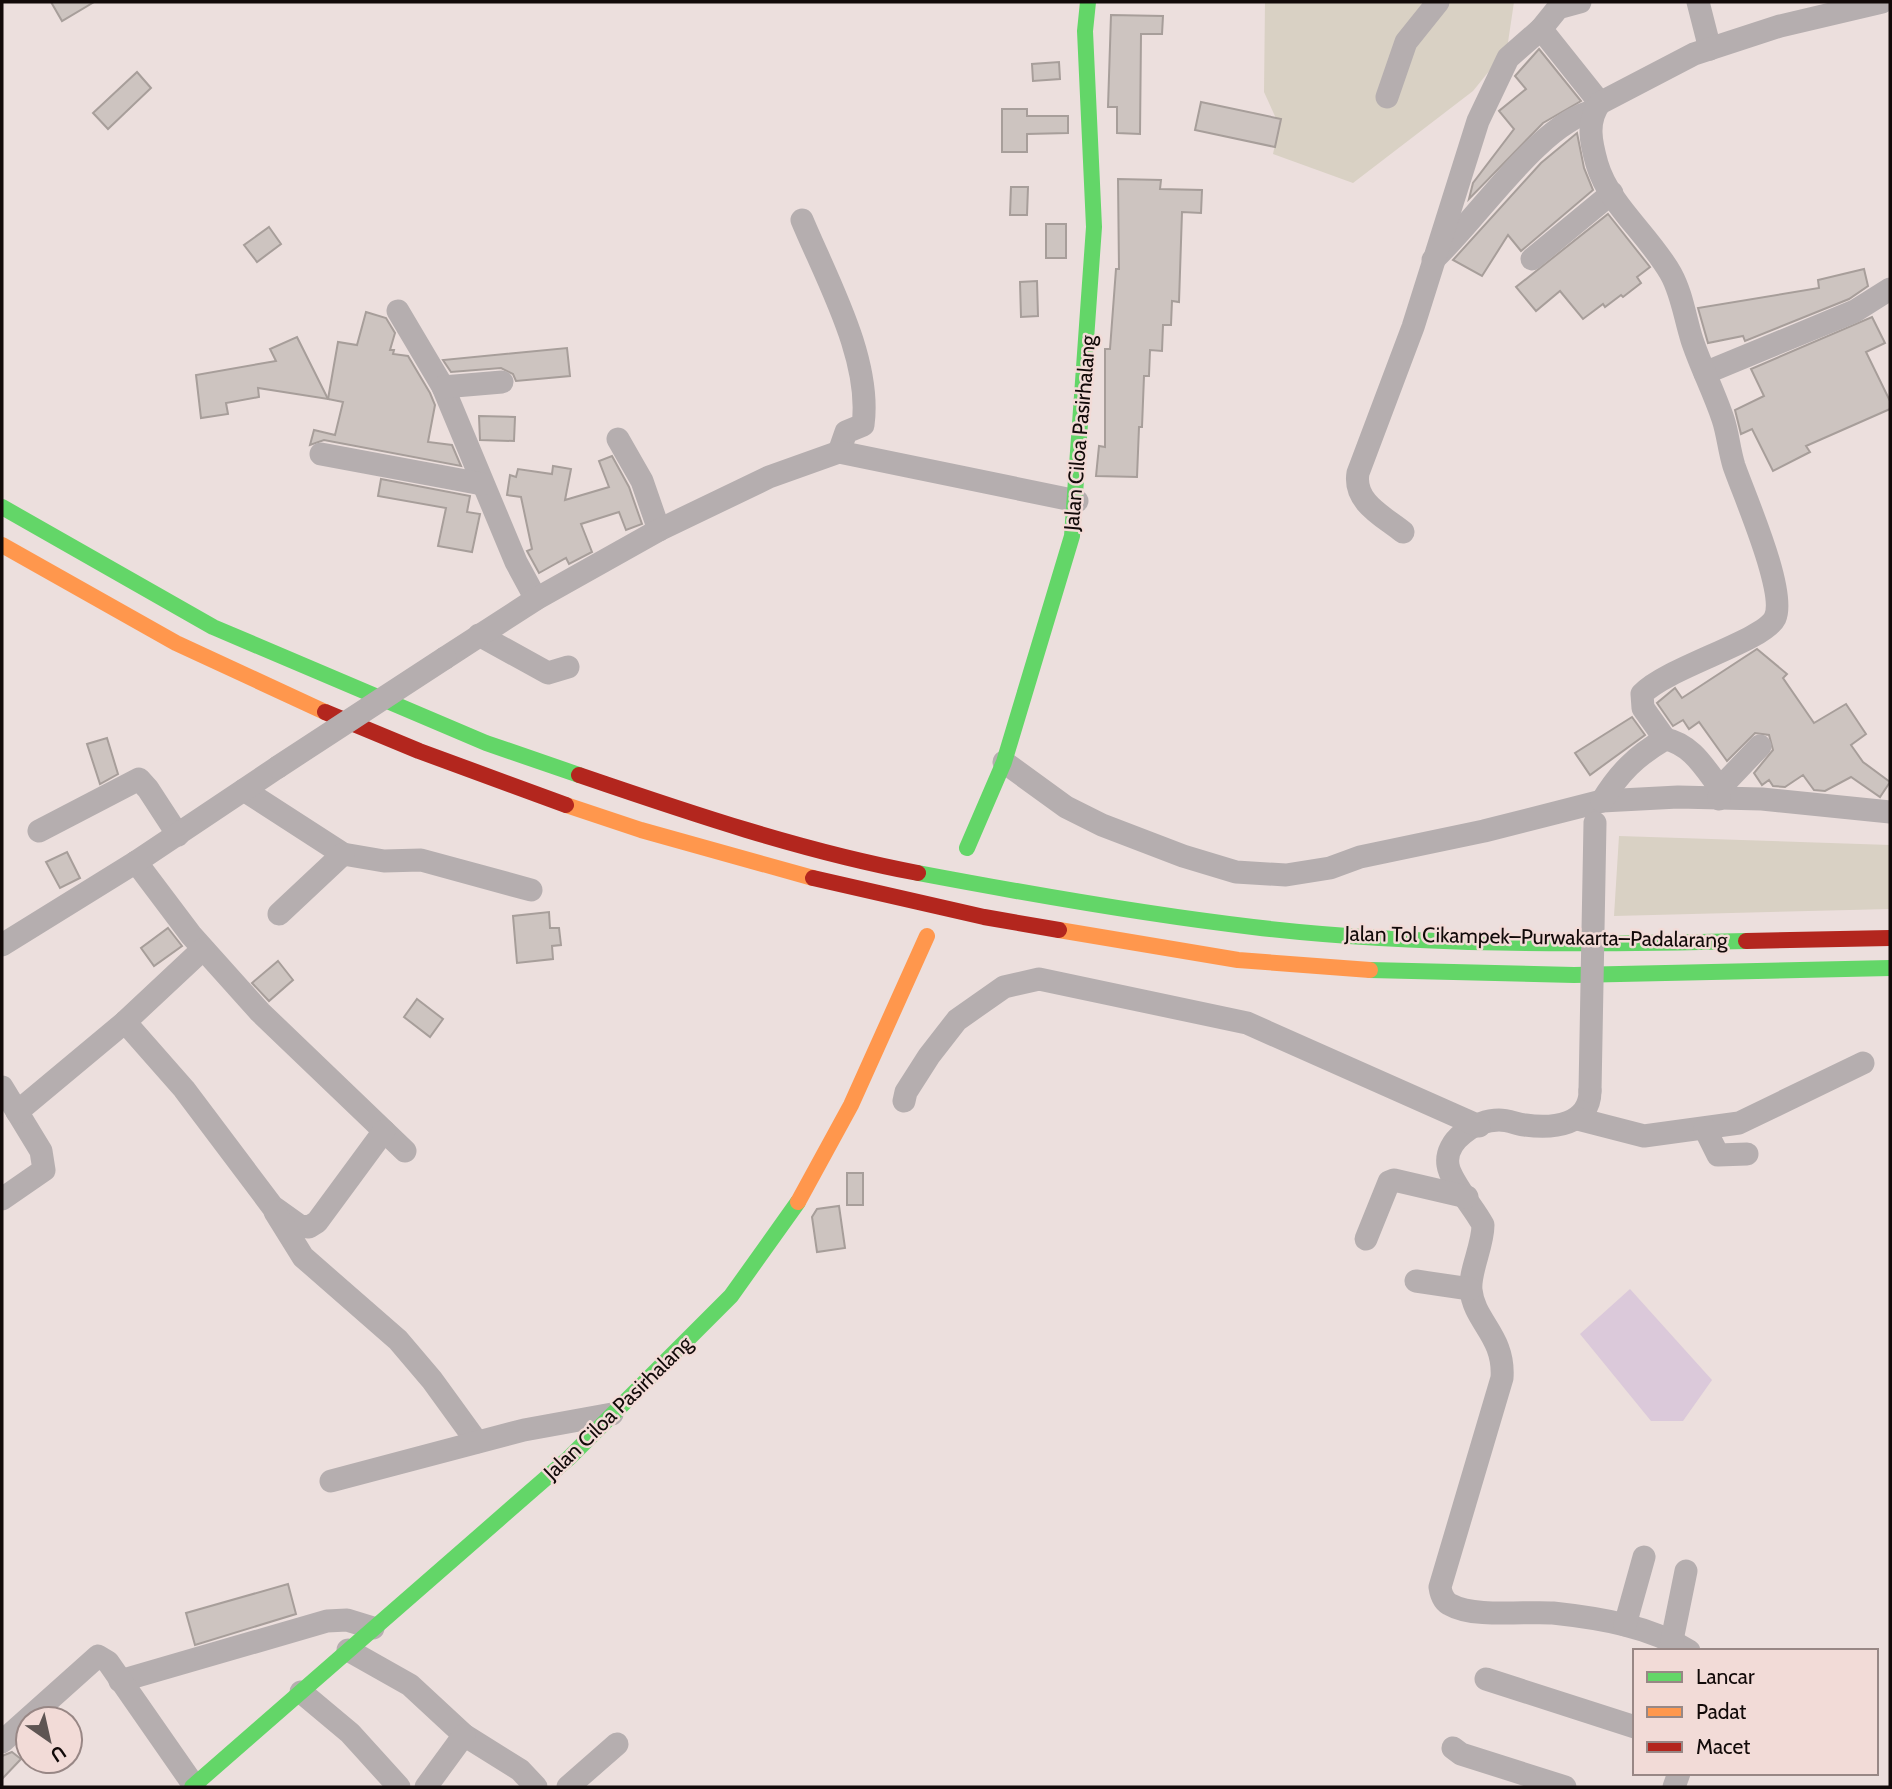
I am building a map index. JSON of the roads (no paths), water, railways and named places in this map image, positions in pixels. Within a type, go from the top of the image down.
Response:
[{"type":"main road","name":"Jalan Ciloa Pasirhalang","points":[[967,848],[990,800],[1004,762],[1065,562],[1077,501],[1094,227],[1086,81],[1088,2]]},
{"type":"main road","name":"Jalan Tol Cikampek–Purwakarta–Padalarang","points":[[2,507],[213,627],[486,743],[711,820],[872,864],[1070,900],[1255,927],[1348,934],[1427,939],[1675,943],[1890,938]]},
{"type":"main road","name":"Jalan Tol Cikampek–Purwakarta–Padalarang","points":[[2,545],[199,655],[471,774],[688,847],[853,890],[1031,926],[1257,962],[1529,974],[1890,968]]},
{"type":"main road","name":"Jalan Ciloa Pasirhalang","points":[[193,1787],[569,1458],[731,1296],[790,1215],[851,1105],[927,936]]},
{"type":"street","points":[[1387,97],[1406,42],[1438,2]]},
{"type":"street","points":[[1403,532],[1363,500],[1356,484],[1433,260],[1465,156],[1497,75],[1508,58],[1559,9],[1580,2]]},
{"type":"street","points":[[1698,2],[1710,48]]},
{"type":"street","points":[[1433,260],[1458,237],[1525,159],[1563,124],[1579,114],[1710,48],[1831,9],[1882,2]]},
{"type":"street","points":[[1541,29],[1597,107]]},
{"type":"street","points":[[1597,107],[1590,134],[1597,166],[1612,193],[1671,275],[1774,584],[1776,617],[1746,639],[1661,677],[1642,694],[1643,708],[1665,739]]},
{"type":"street","points":[[1532,259],[1612,193]]},
{"type":"street","points":[[802,220],[861,369],[865,406],[863,425],[846,432],[839,452]]},
{"type":"street","points":[[1705,373],[1855,311],[1890,289]]},
{"type":"street","points":[[398,311],[443,387],[516,562],[536,599]]},
{"type":"street","points":[[443,387],[502,382]]},
{"type":"street","points":[[618,439],[642,481],[659,530]]},
{"type":"street","points":[[2,945],[178,835],[536,599],[659,530],[769,477],[839,452],[1077,501]]},
{"type":"street","points":[[321,454],[482,484]]},
{"type":"street","points":[[479,635],[548,673],[568,667]]},
{"type":"street","points":[[1578,1119],[1588,1106],[1590,1091],[1596,809],[1619,774],[1637,755],[1665,739],[1681,742],[1719,793]]},
{"type":"street","points":[[1719,793],[1760,746]]},
{"type":"street","points":[[1004,762],[1066,807],[1102,825],[1183,856],[1236,872],[1286,875],[1330,868],[1360,857],[1596,809],[1678,797],[1719,793],[1890,812]]},
{"type":"street","points":[[39,831],[139,779],[149,789],[178,835]]},
{"type":"street","points":[[244,790],[343,854],[384,861],[421,860],[531,890]]},
{"type":"street","points":[[279,914],[343,854]]},
{"type":"street","points":[[136,862],[202,949],[260,1012],[405,1151]]},
{"type":"street","points":[[17,1112],[125,1022],[202,949]]},
{"type":"street","points":[[904,1101],[906,1092],[929,1056],[957,1020],[1004,987],[1039,979],[1247,1023],[1479,1126]]},
{"type":"street","points":[[125,1022],[184,1088],[272,1206],[303,1257],[398,1340],[432,1380],[477,1442]]},
{"type":"street","points":[[1686,1571],[1680,1646],[1625,1625],[1552,1613],[1502,1614],[1452,1606],[1441,1592],[1441,1577],[1502,1378],[1497,1342],[1470,1289],[1483,1225],[1449,1170],[1448,1158],[1454,1141],[1479,1126],[1499,1120],[1532,1126],[1558,1125],[1578,1119],[1644,1136],[1739,1123],[1863,1063]]},
{"type":"street","points":[[2,1087],[41,1151],[44,1170],[2,1199]]},
{"type":"street","points":[[1705,1129],[1713,1150],[1718,1154],[1748,1154]]},
{"type":"street","points":[[272,1206],[300,1226],[309,1227],[317,1222],[384,1131]]},
{"type":"street","points":[[1366,1239],[1385,1188],[1394,1180],[1467,1197]]},
{"type":"street","points":[[1416,1281],[1470,1289]]},
{"type":"street","points":[[331,1481],[524,1430],[612,1414]]},
{"type":"street","points":[[1625,1625],[1644,1557]]},
{"type":"street","points":[[120,1681],[327,1621],[347,1620],[373,1628]]},
{"type":"street","points":[[348,1650],[410,1685],[464,1735],[520,1770],[536,1787]]},
{"type":"street","points":[[2,1742],[92,1658],[103,1657],[193,1787]]},
{"type":"street","points":[[1486,1679],[1633,1726]]},
{"type":"street","points":[[301,1692],[350,1733],[399,1787]]},
{"type":"street","points":[[426,1787],[464,1735]]},
{"type":"street","points":[[568,1787],[617,1744]]},
{"type":"street","points":[[1453,1748],[1461,1755],[1565,1787]]}]
